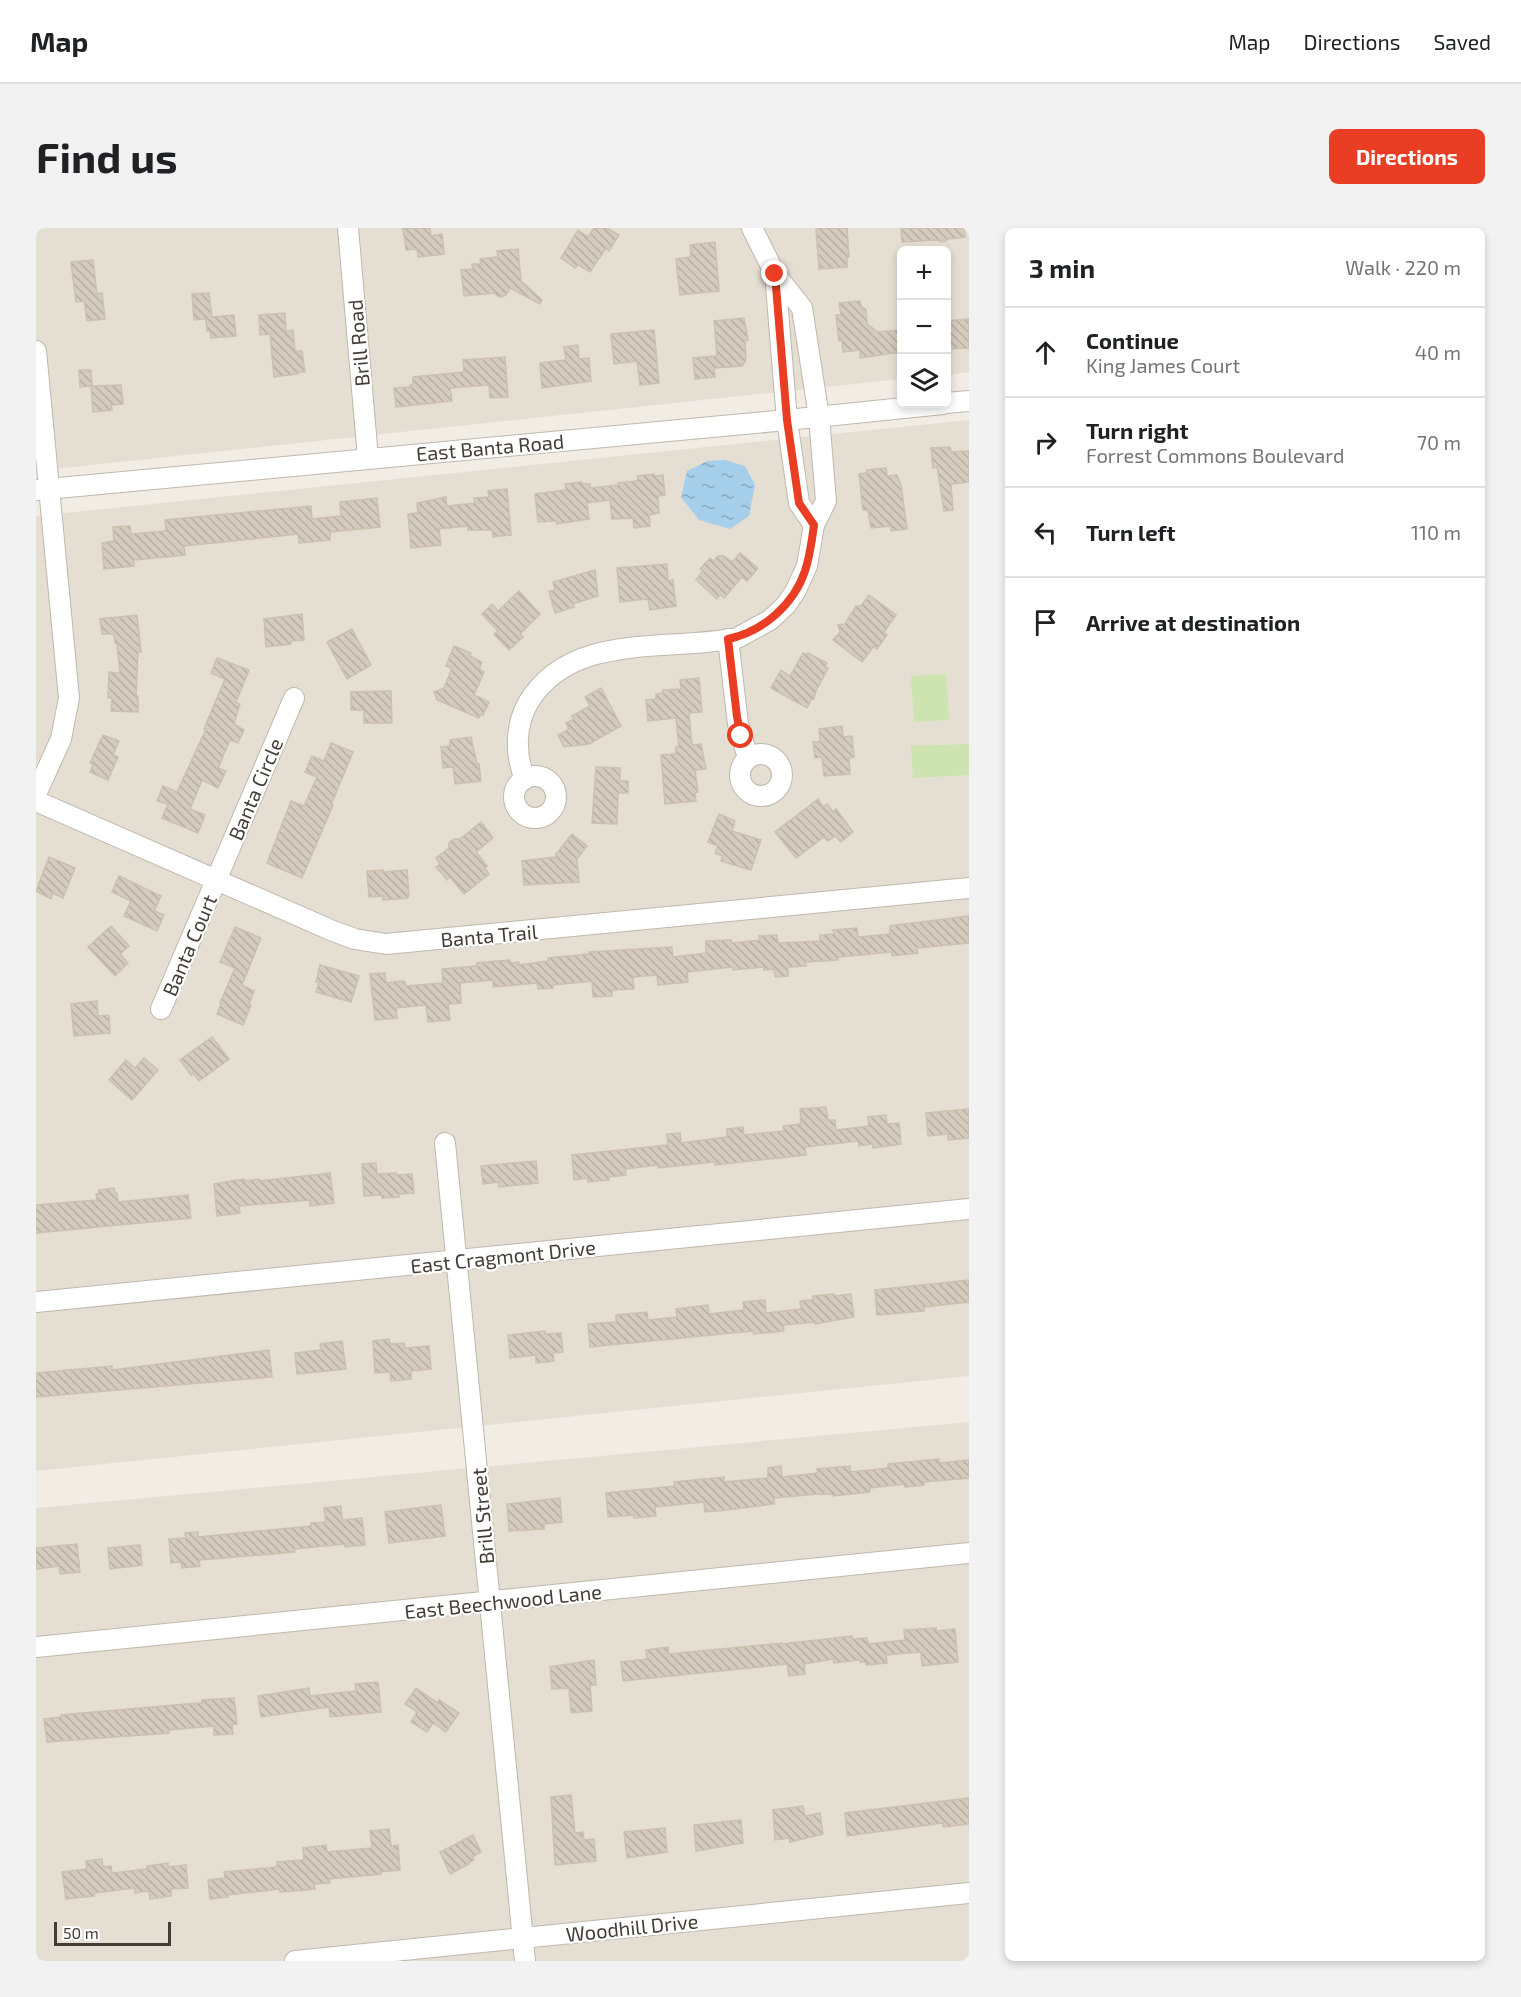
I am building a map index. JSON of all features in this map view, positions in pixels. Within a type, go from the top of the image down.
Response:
[{"type":"street","name":"Brill Road","points":[[348,228],[368,458]]},
{"type":"street","points":[[525,778],[520,765],[518,747],[521,719],[535,692],[556,672],[568,664],[602,652],[728,639],[751,632],[770,620],[790,598],[805,573],[814,525],[826,501],[819,417],[802,308],[775,274],[752,228]]},
{"type":"street","points":[[775,274],[787,420],[799,503],[814,525]]},
{"type":"street","points":[[36,351],[43,489],[69,698],[61,740],[36,795]]},
{"type":"street","name":"East Banta Road","points":[[951,402],[969,401]]},
{"type":"street","name":"East Banta Road","points":[[43,489],[900,408]]},
{"type":"street","points":[[728,639],[738,724],[748,759]]},
{"type":"street","name":"Banta Circle","points":[[216,881],[294,698]]},
{"type":"street","name":"Banta Trail","points":[[36,801],[333,931],[355,939],[386,944],[969,888]]},
{"type":"street","name":"Banta Court","points":[[161,1009],[216,881]]},
{"type":"street","name":"Brill Street","points":[[445,1143],[525,1961]]},
{"type":"street","name":"East Cragmont Drive","points":[[36,1302],[969,1209]]},
{"type":"street","name":"East Beechwood Lane","points":[[36,1647],[969,1553]]},
{"type":"street","name":"Woodhill Drive","points":[[295,1961],[969,1893]]},
{"type":"shaded area","points":[[36,228],[969,228],[969,372],[951,374],[951,246],[897,246],[897,379],[36,471]]},
{"type":"shaded area","points":[[969,420],[969,1376],[36,1471],[36,516]]},
{"type":"shaded area","points":[[969,1422],[969,1961],[36,1961],[36,1508]]},
{"type":"green space","points":[[946,674],[949,720],[914,722],[911,676]]},
{"type":"green space","points":[[969,744],[969,775],[913,778],[911,746]]},
{"type":"water","points":[[725,460],[745,466],[755,485],[749,516],[730,529],[699,520],[681,497],[687,471],[707,461]]},
{"type":"building","points":[[403,228],[430,228],[431,236],[442,234],[444,254],[418,257],[417,249],[406,250]]},
{"type":"building","points":[[594,228],[607,228],[619,235],[609,251],[606,248],[590,272],[578,265],[575,268],[561,258],[578,230],[588,237]]},
{"type":"building","points":[[816,228],[847,228],[849,257],[847,257],[847,267],[819,269]]},
{"type":"building","points":[[901,228],[964,228],[965,237],[941,242],[938,240],[902,242]]},
{"type":"building","points":[[715,242],[719,291],[680,295],[676,259],[691,257],[690,245]]},
{"type":"building","points":[[518,249],[521,281],[542,300],[540,304],[510,288],[502,297],[494,293],[464,296],[461,270],[473,269],[472,264],[481,264],[480,259],[498,257],[497,251]]},
{"type":"building","points":[[93,260],[97,294],[102,293],[105,319],[87,321],[84,301],[76,302],[71,262]]},
{"type":"building","points":[[209,293],[212,317],[234,315],[236,336],[211,338],[210,331],[207,331],[206,319],[194,320],[192,294]]},
{"type":"building","points":[[860,301],[861,306],[866,310],[867,324],[878,332],[897,330],[897,353],[860,358],[860,350],[843,352],[842,340],[839,341],[836,315],[841,315],[839,303]]},
{"type":"building","points":[[285,313],[286,331],[293,330],[295,351],[302,351],[305,372],[274,377],[270,334],[260,335],[259,315]]},
{"type":"building","points":[[744,318],[748,340],[745,341],[746,360],[742,366],[714,368],[715,377],[695,379],[693,358],[717,356],[714,321]]},
{"type":"building","points":[[969,319],[969,348],[951,349],[951,321]]},
{"type":"building","points":[[654,330],[659,383],[640,385],[637,361],[614,364],[611,334]]},
{"type":"building","points":[[578,345],[579,359],[589,358],[591,381],[542,388],[540,363],[566,360],[564,347]]},
{"type":"building","points":[[505,357],[508,397],[490,398],[489,385],[450,388],[452,401],[396,407],[394,388],[411,387],[413,377],[464,372],[463,360]]},
{"type":"building","points":[[79,370],[91,370],[92,386],[121,385],[123,404],[111,405],[112,410],[93,412],[91,386],[80,387]]},
{"type":"building","points":[[950,447],[951,452],[969,451],[969,482],[951,484],[953,510],[944,511],[937,467],[933,468],[931,448]]},
{"type":"building","points":[[886,468],[887,476],[897,475],[901,485],[907,529],[891,531],[891,526],[871,528],[868,510],[863,510],[859,474],[867,473],[867,470]]},
{"type":"building","points":[[654,474],[655,476],[663,475],[665,495],[658,496],[659,513],[649,515],[650,526],[634,528],[633,518],[612,519],[610,500],[587,503],[589,519],[557,524],[556,521],[538,522],[535,494],[566,490],[565,484],[582,482],[582,484],[590,484],[590,488],[619,485],[618,483],[638,481],[637,476]]},
{"type":"building","points":[[507,489],[511,535],[493,537],[492,530],[468,530],[468,526],[439,529],[441,545],[411,548],[408,514],[418,513],[417,503],[446,497],[447,506],[475,503],[474,498],[489,497],[488,491]]},
{"type":"building","points":[[377,498],[380,527],[330,532],[330,540],[299,543],[298,534],[184,546],[185,555],[134,560],[134,566],[104,569],[102,543],[114,541],[113,527],[130,526],[131,534],[166,531],[165,520],[311,506],[312,519],[341,516],[340,502]]},
{"type":"building","points":[[740,553],[758,568],[747,581],[742,577],[724,598],[720,595],[717,599],[696,580],[703,571],[700,569],[710,558],[713,561],[718,556],[724,556],[732,562]]},
{"type":"building","points":[[667,564],[668,581],[673,580],[676,606],[650,610],[648,599],[620,602],[617,568]]},
{"type":"building","points":[[595,570],[598,596],[555,613],[549,591],[555,590],[553,582]]},
{"type":"building","points":[[519,591],[540,614],[520,634],[523,637],[509,650],[494,634],[498,631],[482,614],[492,604],[498,611]]},
{"type":"building","points":[[869,595],[896,615],[884,632],[887,635],[877,649],[874,646],[862,662],[833,640],[840,632],[838,625],[845,624],[856,606],[861,606]]},
{"type":"building","points":[[302,614],[304,640],[266,647],[264,619]]},
{"type":"building","points":[[137,615],[141,652],[138,652],[136,696],[138,696],[138,712],[111,711],[112,698],[108,698],[109,672],[120,673],[117,643],[115,643],[114,634],[102,634],[100,619]]},
{"type":"building","points":[[352,629],[371,665],[347,679],[327,642]]},
{"type":"building","points":[[454,646],[471,653],[470,656],[482,662],[479,669],[484,672],[474,695],[489,702],[483,715],[481,714],[479,718],[437,700],[434,692],[444,688],[452,668],[446,666]]},
{"type":"building","points":[[803,653],[807,655],[808,653],[827,663],[825,667],[828,668],[814,699],[807,708],[771,688],[781,670],[790,676]]},
{"type":"building","points":[[217,658],[249,670],[236,702],[240,704],[234,724],[244,730],[238,743],[230,740],[218,768],[226,771],[218,788],[202,780],[190,809],[205,815],[198,833],[162,818],[168,804],[157,801],[163,786],[177,792],[206,729],[204,729],[225,679],[211,673]]},
{"type":"building","points":[[699,678],[702,712],[689,713],[692,745],[701,744],[706,769],[695,770],[698,792],[695,793],[696,801],[665,804],[661,755],[676,754],[676,747],[679,747],[676,718],[648,721],[646,700],[656,699],[656,694],[663,693],[663,690],[681,689],[680,680]]},
{"type":"building","points":[[601,688],[621,726],[589,744],[564,747],[558,735],[569,729],[566,723],[574,719],[572,716],[590,706],[585,697]]},
{"type":"building","points":[[391,691],[392,723],[364,723],[364,710],[351,710],[351,692]]},
{"type":"building","points":[[842,726],[843,737],[852,736],[854,757],[849,758],[850,774],[824,776],[822,757],[815,758],[813,742],[820,742],[819,729]]},
{"type":"building","points":[[103,735],[119,741],[113,755],[118,757],[108,780],[90,772],[93,765],[90,763]]},
{"type":"building","points":[[471,737],[477,764],[479,764],[481,781],[455,784],[453,767],[443,768],[441,747],[450,746],[450,740]]},
{"type":"building","points":[[331,743],[353,752],[302,878],[267,863],[291,801],[304,806],[317,777],[305,772],[312,756],[324,761]]},
{"type":"building","points":[[596,767],[620,768],[620,781],[628,781],[628,793],[618,793],[617,824],[592,823]]},
{"type":"building","points":[[818,799],[823,807],[827,804],[833,812],[836,809],[853,832],[841,842],[835,836],[828,841],[824,837],[796,858],[775,832]]},
{"type":"building","points":[[719,814],[735,821],[732,831],[761,840],[751,870],[721,861],[723,856],[715,853],[718,846],[708,842]]},
{"type":"building","points":[[481,822],[493,838],[476,852],[487,866],[485,868],[489,874],[464,894],[450,877],[447,880],[436,867],[440,864],[436,858],[449,848],[449,843],[454,839],[460,839]]},
{"type":"building","points":[[572,834],[587,846],[577,859],[579,882],[524,885],[522,861],[556,857]]},
{"type":"building","points":[[49,857],[75,868],[63,898],[53,893],[51,899],[36,891]]},
{"type":"building","points":[[383,870],[383,872],[407,870],[408,898],[383,900],[383,896],[369,897],[367,871]]},
{"type":"building","points":[[119,876],[161,896],[154,911],[164,915],[157,931],[124,916],[131,901],[112,892]]},
{"type":"building","points":[[969,916],[969,943],[917,948],[918,953],[892,956],[892,952],[805,962],[806,966],[788,967],[788,976],[775,977],[774,969],[764,970],[764,967],[733,970],[732,967],[687,972],[688,982],[658,985],[657,975],[633,977],[634,989],[612,990],[612,996],[593,997],[592,981],[538,989],[537,983],[493,987],[493,980],[460,983],[461,1003],[448,1004],[450,1020],[428,1022],[426,1005],[396,1008],[397,1018],[375,1020],[370,974],[385,973],[386,983],[403,981],[406,986],[443,983],[442,969],[477,966],[477,963],[510,960],[511,963],[519,962],[519,965],[548,961],[548,958],[589,954],[589,952],[672,947],[673,957],[706,953],[706,941],[731,940],[732,943],[760,940],[759,936],[777,935],[778,943],[820,941],[820,935],[834,934],[833,930],[857,928],[858,937],[890,934],[890,926]]},
{"type":"building","points":[[111,926],[129,946],[120,954],[128,963],[115,976],[88,947]]},
{"type":"building","points":[[235,927],[261,938],[242,985],[254,991],[243,1025],[217,1014],[235,968],[220,962]]},
{"type":"building","points":[[320,965],[359,976],[351,1002],[316,992]]},
{"type":"building","points":[[97,1001],[98,1016],[109,1015],[110,1033],[74,1036],[71,1004]]},
{"type":"building","points":[[212,1037],[229,1059],[199,1081],[193,1073],[191,1075],[180,1060]]},
{"type":"building","points":[[144,1058],[158,1070],[132,1100],[109,1080],[126,1060],[135,1068]]},
{"type":"building","points":[[826,1107],[828,1120],[835,1120],[836,1130],[869,1126],[868,1117],[886,1115],[887,1124],[899,1123],[901,1144],[873,1148],[873,1144],[859,1146],[858,1141],[805,1147],[806,1155],[715,1165],[714,1162],[658,1168],[658,1165],[625,1169],[626,1175],[609,1177],[609,1180],[588,1182],[588,1178],[574,1180],[572,1155],[668,1145],[667,1134],[680,1133],[681,1143],[727,1137],[727,1129],[743,1127],[744,1135],[784,1131],[783,1126],[801,1124],[800,1109]]},
{"type":"building","points":[[969,1109],[969,1138],[948,1140],[948,1134],[928,1136],[926,1113]]},
{"type":"building","points":[[536,1161],[538,1183],[499,1187],[499,1182],[483,1184],[481,1166]]},
{"type":"building","points":[[376,1163],[377,1174],[412,1174],[414,1193],[399,1194],[399,1197],[364,1196],[362,1164]]},
{"type":"building","points":[[330,1173],[334,1203],[310,1206],[310,1200],[239,1206],[240,1213],[217,1216],[214,1184],[244,1179],[245,1181],[259,1179],[259,1181]]},
{"type":"building","points":[[114,1188],[118,1202],[188,1195],[191,1218],[36,1233],[36,1205],[97,1200],[96,1194],[99,1194],[99,1190]]},
{"type":"building","points":[[969,1280],[969,1302],[924,1307],[924,1311],[877,1315],[875,1290]]},
{"type":"building","points":[[834,1294],[834,1296],[851,1294],[854,1317],[815,1324],[815,1322],[783,1325],[784,1331],[754,1334],[753,1331],[590,1347],[588,1324],[616,1322],[616,1315],[647,1312],[648,1320],[677,1317],[676,1309],[708,1305],[709,1314],[744,1310],[743,1302],[765,1300],[766,1313],[801,1309],[800,1301],[813,1300],[813,1296]]},
{"type":"building","points":[[545,1331],[545,1334],[561,1333],[563,1352],[553,1353],[554,1361],[536,1363],[536,1355],[510,1358],[508,1335]]},
{"type":"building","points":[[389,1339],[390,1344],[404,1343],[405,1348],[429,1346],[431,1369],[411,1371],[411,1379],[391,1381],[390,1372],[375,1373],[373,1341]]},
{"type":"building","points":[[342,1341],[346,1369],[297,1374],[295,1353],[321,1350],[320,1344]]},
{"type":"building","points":[[269,1350],[272,1377],[36,1397],[36,1373],[112,1366],[112,1370]]},
{"type":"building","points":[[939,1459],[939,1463],[969,1460],[969,1478],[924,1482],[924,1485],[905,1487],[904,1484],[870,1488],[870,1492],[833,1496],[832,1494],[818,1494],[774,1498],[774,1504],[727,1510],[705,1512],[704,1502],[655,1507],[656,1516],[608,1517],[606,1493],[675,1486],[674,1482],[724,1477],[724,1482],[768,1478],[768,1468],[781,1466],[782,1477],[818,1473],[817,1469],[850,1466],[850,1472],[888,1468],[888,1464]]},
{"type":"building","points":[[560,1498],[562,1522],[544,1524],[544,1529],[509,1531],[507,1504]]},
{"type":"building","points":[[441,1505],[445,1536],[389,1543],[385,1512]]},
{"type":"building","points":[[341,1506],[342,1520],[362,1518],[365,1545],[345,1547],[345,1544],[294,1549],[295,1552],[199,1560],[200,1566],[182,1568],[181,1562],[171,1563],[169,1539],[186,1538],[185,1533],[198,1532],[198,1537],[311,1526],[311,1523],[326,1522],[324,1508]]},
{"type":"building","points":[[77,1544],[80,1572],[60,1574],[59,1566],[36,1569],[36,1548]]},
{"type":"building","points":[[140,1545],[142,1565],[110,1569],[108,1548]]},
{"type":"building","points":[[936,1628],[936,1631],[955,1629],[958,1662],[922,1666],[921,1652],[886,1655],[887,1663],[866,1665],[866,1662],[860,1662],[860,1660],[834,1663],[833,1659],[804,1664],[805,1674],[789,1676],[787,1664],[623,1681],[621,1662],[647,1659],[646,1650],[668,1647],[669,1654],[852,1636],[852,1639],[867,1638],[868,1644],[905,1640],[904,1630]]},
{"type":"building","points":[[594,1660],[596,1685],[590,1685],[592,1711],[571,1713],[569,1688],[552,1689],[550,1667]]},
{"type":"building","points":[[378,1682],[381,1712],[330,1717],[329,1707],[261,1717],[258,1696],[309,1688],[310,1696],[356,1691],[355,1684]]},
{"type":"building","points":[[416,1688],[438,1703],[439,1700],[459,1713],[446,1732],[433,1723],[427,1732],[411,1722],[417,1712],[405,1704]]},
{"type":"building","points":[[234,1698],[237,1724],[232,1724],[233,1734],[214,1735],[214,1726],[169,1730],[169,1733],[47,1742],[44,1719],[61,1717],[61,1715],[202,1703],[202,1700]]},
{"type":"building","points":[[571,1795],[575,1833],[583,1832],[584,1840],[594,1839],[596,1861],[555,1865],[551,1797]]},
{"type":"building","points":[[969,1798],[969,1824],[943,1827],[943,1823],[847,1836],[845,1813]]},
{"type":"building","points":[[803,1806],[805,1816],[820,1813],[823,1834],[790,1842],[789,1838],[775,1840],[773,1810]]},
{"type":"building","points":[[741,1820],[743,1843],[696,1851],[694,1825]]},
{"type":"building","points":[[665,1828],[667,1852],[627,1858],[624,1832]]},
{"type":"building","points":[[389,1829],[391,1846],[398,1845],[400,1870],[329,1879],[330,1883],[314,1884],[315,1889],[280,1892],[279,1889],[210,1899],[208,1880],[225,1878],[224,1872],[277,1867],[277,1862],[304,1860],[303,1848],[326,1845],[327,1852],[372,1848],[370,1831]]},
{"type":"building","points":[[473,1835],[481,1852],[472,1857],[474,1860],[469,1864],[450,1874],[440,1852]]},
{"type":"building","points":[[102,1859],[103,1867],[111,1866],[112,1873],[147,1869],[147,1866],[168,1863],[168,1867],[186,1865],[188,1888],[171,1889],[171,1896],[150,1899],[149,1891],[135,1893],[135,1888],[66,1899],[62,1872],[87,1869],[86,1861]]},
{"type":"route","points":[[741,736],[728,639],[751,632],[770,620],[786,604],[805,573],[814,525],[799,503],[787,420],[775,274]]}]
